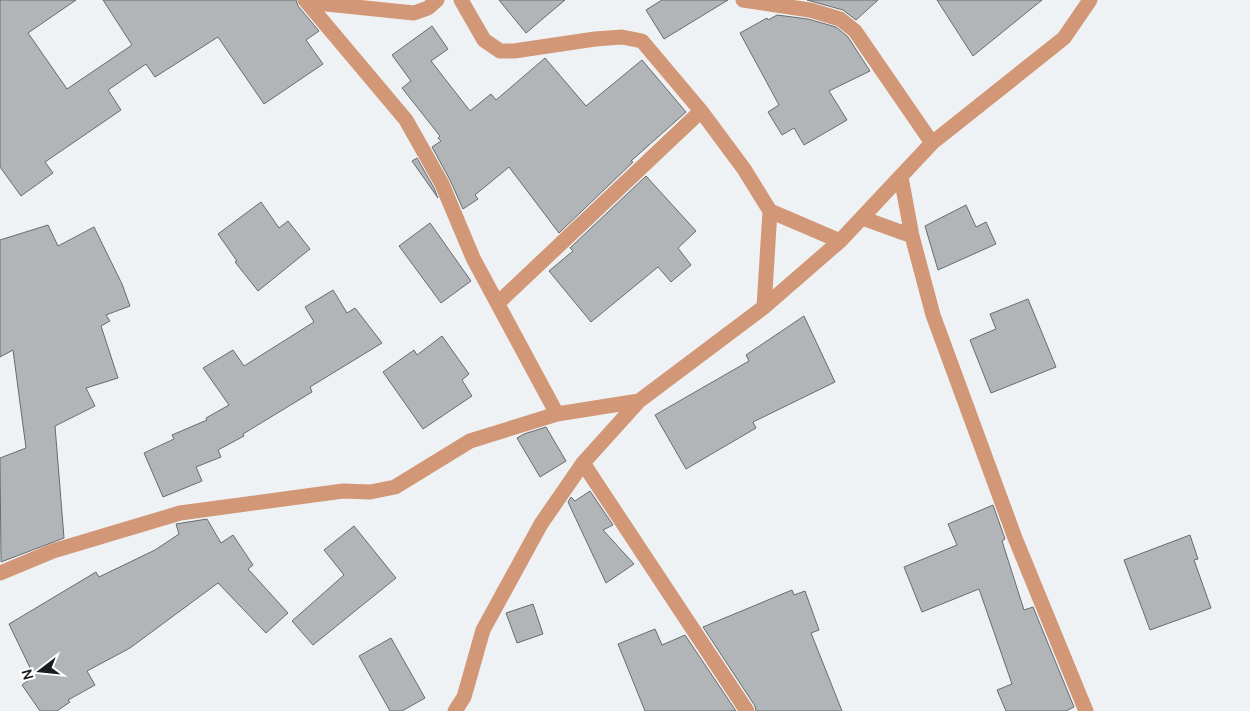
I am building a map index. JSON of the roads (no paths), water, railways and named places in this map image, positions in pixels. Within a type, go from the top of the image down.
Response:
[{"type":"street","points":[[306,1],[414,13],[428,8],[437,0]]},
{"type":"street","points":[[461,0],[484,40],[500,50],[514,51],[595,38],[622,37],[642,41],[701,112],[744,169],[770,211],[840,241]]},
{"type":"street","points":[[743,0],[810,10],[840,19],[855,31],[932,143]]},
{"type":"street","points":[[455,711],[464,697],[483,630],[541,524],[583,463],[639,400],[764,307],[840,241],[932,143],[1064,38],[1090,0]]},
{"type":"street","points":[[306,1],[406,120],[442,184],[473,258],[557,414]]},
{"type":"street","points":[[498,303],[701,112]]},
{"type":"street","points":[[901,177],[912,236],[936,324],[1015,538],[1086,711]]},
{"type":"street","points":[[764,307],[770,211]]},
{"type":"street","points":[[862,218],[912,236]]},
{"type":"street","points":[[0,573],[53,551],[180,512],[343,491],[370,492],[395,487],[470,441],[557,414],[639,400]]},
{"type":"street","points":[[583,463],[747,711]]}]
